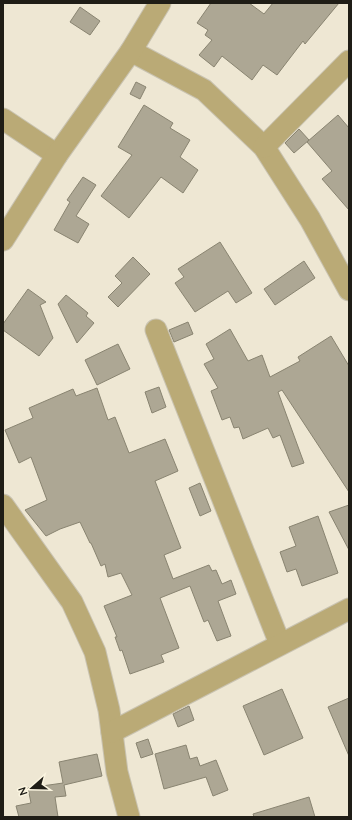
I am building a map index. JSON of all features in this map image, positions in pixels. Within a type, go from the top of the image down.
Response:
[{"type":"street","points":[[3,240],[57,155],[131,51],[160,3]]},
{"type":"street","points":[[131,51],[204,90],[264,147],[310,219],[349,290]]},
{"type":"street","points":[[264,147],[349,61]]},
{"type":"street","points":[[3,119],[57,155]]},
{"type":"street","points":[[156,330],[280,644]]},
{"type":"street","points":[[3,505],[72,602],[94,652],[109,710],[117,772],[129,817]]},
{"type":"street","points":[[112,732],[349,609]]},
{"type":"building","points":[[211,3],[249,3],[264,14],[273,3],[339,3],[305,44],[303,41],[277,75],[263,65],[252,80],[222,56],[214,67],[199,55],[212,40],[205,35],[208,30],[197,23]]},
{"type":"building","points":[[80,7],[100,21],[90,35],[70,22]]},
{"type":"building","points":[[136,82],[146,87],[140,99],[130,94]]},
{"type":"building","points":[[144,105],[173,123],[170,128],[190,140],[180,157],[198,170],[183,193],[161,177],[129,218],[101,196],[132,155],[118,147]]},
{"type":"building","points":[[338,115],[349,128],[349,210],[322,179],[332,171],[307,142]]},
{"type":"building","points":[[299,129],[309,140],[294,153],[285,143]]},
{"type":"building","points":[[83,177],[96,185],[76,216],[89,224],[78,243],[54,230],[70,202],[67,200]]},
{"type":"building","points":[[220,242],[252,293],[236,303],[228,291],[195,312],[175,283],[184,277],[178,269]]},
{"type":"building","points":[[133,257],[150,274],[118,307],[108,297],[122,283],[115,276]]},
{"type":"building","points":[[304,261],[315,278],[275,305],[264,289]]},
{"type":"building","points":[[28,289],[46,302],[40,305],[53,338],[39,356],[3,330],[3,324]]},
{"type":"building","points":[[66,295],[88,313],[86,316],[94,323],[77,343],[58,304]]},
{"type":"building","points":[[188,322],[193,334],[174,342],[169,330]]},
{"type":"building","points":[[230,329],[248,361],[262,355],[270,377],[300,361],[298,357],[331,336],[349,366],[349,492],[282,390],[278,392],[304,463],[292,467],[280,435],[273,438],[268,428],[243,439],[239,427],[234,428],[230,417],[222,420],[211,391],[218,388],[204,364],[214,359],[206,344]]},
{"type":"building","points":[[118,344],[130,369],[97,385],[85,360]]},
{"type":"building","points":[[159,387],[166,407],[152,413],[145,392]]},
{"type":"building","points":[[97,388],[108,420],[115,417],[129,453],[165,439],[178,471],[155,481],[181,548],[164,555],[173,579],[209,565],[212,571],[216,570],[222,584],[231,580],[236,594],[218,601],[231,636],[217,641],[208,620],[204,622],[190,586],[160,598],[179,648],[161,655],[164,662],[130,674],[104,606],[132,595],[121,573],[108,577],[105,564],[101,566],[80,522],[46,536],[25,510],[47,500],[31,457],[19,463],[5,430],[33,418],[29,408],[73,389],[76,396]]},
{"type":"building","points":[[200,483],[211,511],[200,516],[189,488]]},
{"type":"building","points":[[349,505],[349,550],[329,512]]},
{"type":"building","points":[[318,516],[338,573],[302,586],[296,569],[287,572],[280,552],[296,546],[289,527]]},
{"type":"building","points":[[282,689],[303,738],[264,755],[243,706]]},
{"type":"building","points":[[349,698],[349,756],[328,707]]},
{"type":"building","points":[[189,706],[194,720],[178,727],[173,714]]},
{"type":"building","points":[[148,739],[153,754],[141,758],[136,743]]},
{"type":"building","points":[[186,745],[190,759],[197,757],[200,766],[216,760],[228,790],[213,796],[206,777],[164,789],[155,754]]},
{"type":"building","points":[[97,754],[102,776],[64,785],[66,796],[55,797],[58,817],[19,817],[16,806],[31,803],[28,788],[63,783],[59,762]]},
{"type":"building","points":[[309,797],[315,817],[254,817],[253,814]]}]
